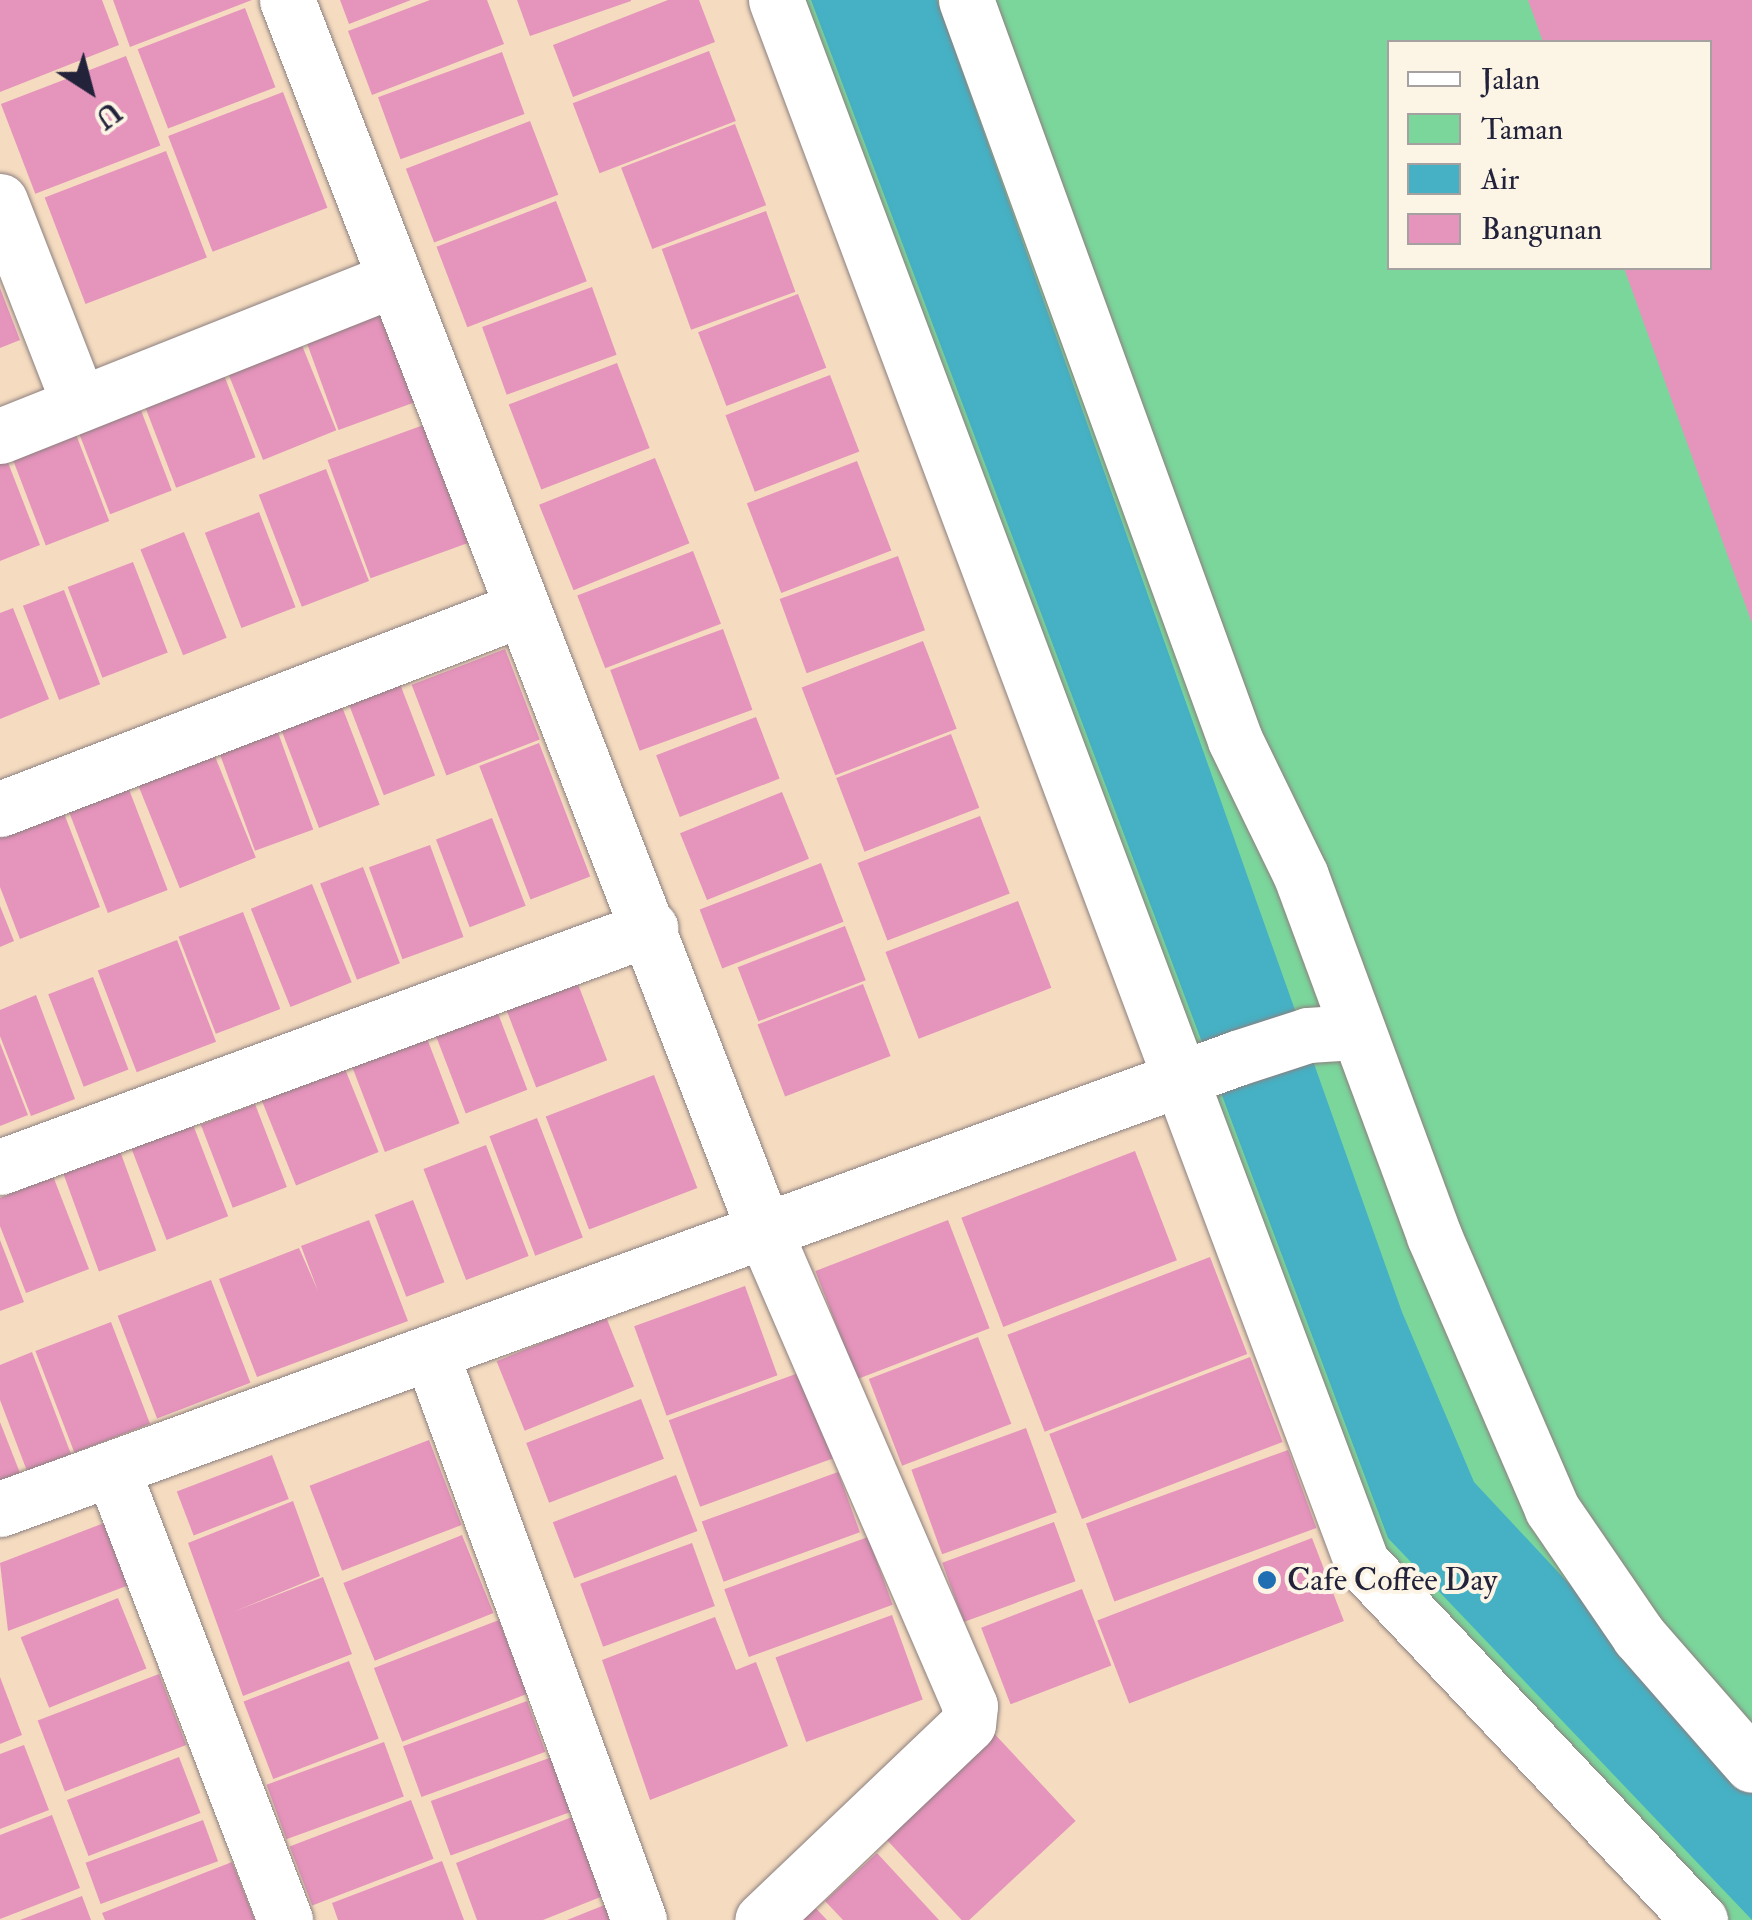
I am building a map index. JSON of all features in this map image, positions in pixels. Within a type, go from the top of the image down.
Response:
[{"type":"street","points":[[287,0],[516,611],[650,928],[766,1236],[971,1716],[762,1920]]},
{"type":"street","points":[[776,0],[1362,1563],[1700,1920]]},
{"type":"street","points":[[966,0],[1234,740],[1300,876],[1354,1032],[1552,1510],[1639,1636],[1752,1765]]},
{"type":"street","points":[[0,202],[79,404]]},
{"type":"street","points":[[0,436],[392,280]]},
{"type":"street","points":[[0,809],[516,611]]},
{"type":"street","points":[[0,1166],[650,928]]},
{"type":"street","points":[[0,1509],[766,1236],[1180,1080],[1308,1035],[1354,1032]]},
{"type":"street","points":[[431,1354],[639,1920]]},
{"type":"street","points":[[112,1469],[285,1920]]},
{"type":"green space","points":[[776,0],[1752,0],[1752,1920],[1700,1920],[1362,1563]]},
{"type":"water","points":[[811,0],[937,0],[1402,1312],[1474,1482],[1752,1780],[1752,1920],[1388,1538]]},
{"type":"building","points":[[0,0],[102,0],[119,45],[0,92]]},
{"type":"building","points":[[113,0],[252,0],[130,47]]},
{"type":"building","points":[[340,0],[411,0],[349,24]]},
{"type":"building","points":[[430,0],[487,0],[504,44],[372,95],[348,31]]},
{"type":"building","points":[[517,0],[631,0],[631,1],[530,36]]},
{"type":"building","points":[[668,0],[699,0],[715,42],[573,97],[553,45]]},
{"type":"building","points":[[1528,0],[1752,0],[1752,623],[1625,270],[1712,270],[1712,40],[1542,40]]},
{"type":"building","points":[[245,8],[275,87],[168,129],[138,49]]},
{"type":"building","points":[[709,51],[736,121],[600,173],[573,103]]},
{"type":"building","points":[[502,52],[525,114],[401,159],[378,97]]},
{"type":"building","points":[[126,56],[160,146],[35,194],[1,104]]},
{"type":"building","points":[[283,92],[327,208],[213,252],[168,136]]},
{"type":"building","points":[[530,121],[558,195],[434,242],[406,169]]},
{"type":"building","points":[[735,124],[766,205],[652,249],[621,168]]},
{"type":"building","points":[[166,151],[207,257],[85,304],[45,198]]},
{"type":"building","points":[[556,201],[587,281],[467,327],[437,247]]},
{"type":"building","points":[[766,211],[795,292],[691,330],[662,249]]},
{"type":"building","points":[[592,287],[617,355],[507,395],[482,327]]},
{"type":"building","points":[[0,288],[20,340],[0,348]]},
{"type":"building","points":[[798,294],[826,368],[726,406],[698,332]]},
{"type":"building","points":[[385,312],[417,401],[339,430],[306,341]]},
{"type":"building","points":[[297,333],[336,430],[263,460],[224,363]]},
{"type":"building","points":[[219,362],[256,457],[176,488],[140,392]]},
{"type":"building","points":[[617,363],[650,448],[541,490],[509,405]]},
{"type":"building","points":[[830,375],[859,452],[755,492],[725,415]]},
{"type":"building","points":[[137,400],[172,491],[110,514],[75,424]]},
{"type":"building","points":[[429,423],[472,541],[371,578],[328,460]]},
{"type":"building","points":[[72,424],[109,521],[46,545],[9,448]]},
{"type":"building","points":[[0,442],[40,545],[0,561]]},
{"type":"building","points":[[655,458],[689,543],[574,590],[539,505]]},
{"type":"building","points":[[857,461],[891,551],[781,593],[747,503]]},
{"type":"building","points":[[326,469],[369,581],[302,607],[259,495]]},
{"type":"building","points":[[259,512],[296,607],[241,628],[205,533]]},
{"type":"building","points":[[184,532],[227,638],[183,655],[140,550]]},
{"type":"building","points":[[693,551],[721,624],[605,668],[577,595]]},
{"type":"building","points":[[898,556],[925,630],[807,673],[780,599]]},
{"type":"building","points":[[133,562],[168,653],[102,678],[68,587]]},
{"type":"building","points":[[64,590],[100,684],[59,700],[23,606]]},
{"type":"building","points":[[13,608],[49,699],[0,719],[0,613]]},
{"type":"building","points":[[723,629],[752,710],[640,751],[610,670]]},
{"type":"building","points":[[923,641],[957,729],[835,775],[802,688]]},
{"type":"building","points":[[505,649],[540,740],[446,775],[412,685]]},
{"type":"building","points":[[400,684],[435,775],[384,795],[349,704]]},
{"type":"building","points":[[341,704],[380,805],[319,828],[280,727]]},
{"type":"building","points":[[756,717],[780,779],[680,817],[656,755]]},
{"type":"building","points":[[276,727],[313,829],[255,851],[218,748]]},
{"type":"building","points":[[951,734],[979,808],[864,852],[836,778]]},
{"type":"building","points":[[539,743],[590,877],[530,899],[479,766]]},
{"type":"building","points":[[212,749],[256,857],[180,888],[136,780]]},
{"type":"building","points":[[125,779],[168,890],[108,913],[65,802]]},
{"type":"building","points":[[782,792],[809,859],[707,900],[680,833]]},
{"type":"building","points":[[60,803],[100,907],[20,939],[0,887],[0,827]]},
{"type":"building","points":[[980,816],[1010,893],[887,940],[858,863]]},
{"type":"building","points":[[492,818],[526,906],[470,927],[436,840]]},
{"type":"building","points":[[430,845],[464,937],[402,959],[369,867]]},
{"type":"building","points":[[821,863],[844,922],[722,968],[700,910]]},
{"type":"building","points":[[363,867],[400,963],[357,980],[320,883]]},
{"type":"building","points":[[312,884],[352,982],[291,1007],[251,909]]},
{"type":"building","points":[[1018,901],[1051,988],[919,1039],[885,952]]},
{"type":"building","points":[[0,906],[14,941],[0,947]]},
{"type":"building","points":[[243,912],[280,1009],[216,1034],[179,937]]},
{"type":"building","points":[[845,926],[866,980],[758,1021],[738,967]]},
{"type":"building","points":[[177,940],[216,1042],[137,1072],[98,970]]},
{"type":"building","points":[[93,977],[128,1069],[84,1087],[48,994]]},
{"type":"building","points":[[576,979],[607,1060],[536,1087],[505,1006]]},
{"type":"building","points":[[863,984],[891,1056],[785,1096],[758,1024]]},
{"type":"building","points":[[36,995],[75,1099],[31,1116],[0,1036],[0,1010]]},
{"type":"building","points":[[494,1003],[527,1090],[466,1113],[432,1027]]},
{"type":"building","points":[[423,1028],[460,1123],[385,1152],[348,1057]]},
{"type":"building","points":[[0,1043],[28,1115],[0,1126]]},
{"type":"building","points":[[343,1064],[379,1152],[296,1185],[260,1097]]},
{"type":"building","points":[[654,1075],[697,1188],[589,1230],[546,1117]]},
{"type":"building","points":[[255,1104],[287,1187],[233,1208],[201,1125]]},
{"type":"building","points":[[537,1118],[583,1237],[535,1256],[489,1136]]},
{"type":"building","points":[[192,1122],[228,1216],[167,1240],[130,1146]]},
{"type":"building","points":[[486,1145],[529,1256],[466,1280],[423,1169]]},
{"type":"building","points":[[120,1151],[156,1251],[99,1271],[63,1172]]},
{"type":"building","points":[[1135,1151],[1177,1260],[1003,1327],[961,1218]]},
{"type":"building","points":[[53,1176],[89,1269],[26,1293],[0,1226],[0,1198]]},
{"type":"building","points":[[413,1200],[445,1282],[406,1297],[375,1215]]},
{"type":"building","points":[[369,1220],[408,1321],[257,1377],[219,1279],[299,1248],[318,1291],[301,1246]]},
{"type":"building","points":[[948,1220],[990,1328],[857,1379],[815,1271]]},
{"type":"building","points":[[0,1240],[24,1302],[0,1311]]},
{"type":"building","points":[[1210,1257],[1247,1354],[1045,1432],[1007,1335]]},
{"type":"building","points":[[211,1280],[250,1383],[157,1419],[118,1316]]},
{"type":"building","points":[[745,1286],[777,1375],[667,1416],[634,1326]]},
{"type":"building","points":[[606,1317],[634,1387],[525,1431],[497,1361]]},
{"type":"building","points":[[111,1322],[150,1424],[74,1453],[35,1351]]},
{"type":"building","points":[[978,1337],[1011,1424],[902,1466],[869,1379]]},
{"type":"building","points":[[32,1352],[71,1454],[27,1471],[0,1400],[0,1365]]},
{"type":"building","points":[[1250,1357],[1283,1442],[1082,1519],[1049,1434]]},
{"type":"building","points":[[804,1371],[835,1457],[700,1507],[669,1420]]},
{"type":"building","points":[[641,1399],[664,1459],[549,1503],[526,1443]]},
{"type":"building","points":[[0,1422],[20,1473],[0,1481]]},
{"type":"building","points":[[1026,1428],[1057,1513],[942,1554],[911,1470]]},
{"type":"building","points":[[429,1440],[462,1525],[342,1571],[310,1486]]},
{"type":"building","points":[[1288,1450],[1316,1528],[1114,1602],[1086,1524]]},
{"type":"building","points":[[272,1455],[289,1499],[194,1535],[177,1492]]},
{"type":"building","points":[[838,1472],[860,1532],[724,1582],[702,1522]]},
{"type":"building","points":[[676,1475],[698,1531],[574,1578],[553,1522]]},
{"type":"building","points":[[293,1501],[320,1576],[233,1612],[323,1577],[352,1654],[243,1696],[188,1543]]},
{"type":"building","points":[[1054,1522],[1076,1581],[964,1622],[942,1563]]},
{"type":"building","points":[[104,1523],[129,1585],[8,1631],[0,1563]]},
{"type":"building","points":[[462,1535],[493,1613],[375,1661],[343,1583]]},
{"type":"building","points":[[868,1537],[893,1605],[749,1657],[724,1589]]},
{"type":"building","name":"Cafe Coffee Day","points":[[1312,1538],[1344,1621],[1129,1704],[1097,1620]]},
{"type":"building","points":[[692,1543],[715,1606],[603,1647],[580,1584]]},
{"type":"building","points":[[1082,1589],[1111,1666],[1011,1704],[981,1628]]},
{"type":"building","points":[[118,1598],[146,1668],[49,1708],[21,1637]]},
{"type":"building","points":[[892,1615],[923,1700],[806,1742],[775,1657]]},
{"type":"building","points":[[715,1617],[736,1670],[756,1662],[788,1746],[650,1800],[602,1660]]},
{"type":"building","points":[[499,1620],[527,1694],[402,1742],[374,1668]]},
{"type":"building","points":[[349,1661],[379,1738],[273,1779],[244,1701]]},
{"type":"building","points":[[159,1674],[186,1745],[65,1792],[38,1721]]},
{"type":"building","points":[[0,1677],[22,1735],[0,1744]]},
{"type":"building","points":[[527,1701],[545,1752],[421,1797],[403,1746]]},
{"type":"building","points":[[989,1728],[1076,1821],[969,1920],[962,1920],[879,1831]]},
{"type":"building","points":[[384,1742],[404,1797],[286,1839],[267,1785]]},
{"type":"building","points":[[24,1745],[49,1810],[0,1829],[0,1754]]},
{"type":"building","points":[[179,1757],[201,1813],[88,1856],[67,1800]]},
{"type":"building","points":[[552,1757],[572,1812],[451,1856],[431,1801]]},
{"type":"building","points":[[411,1800],[434,1859],[312,1905],[290,1847]]},
{"type":"building","points":[[52,1815],[80,1888],[0,1919],[0,1835]]},
{"type":"building","points":[[577,1815],[608,1894],[543,1920],[477,1920],[456,1863]]},
{"type":"building","points":[[203,1820],[218,1861],[101,1904],[86,1863]]},
{"type":"building","points":[[877,1853],[939,1920],[843,1920],[825,1901]]},
{"type":"building","points":[[442,1861],[464,1920],[338,1920],[332,1903]]},
{"type":"building","points":[[232,1862],[255,1920],[105,1920],[102,1913]]},
{"type":"building","points":[[82,1896],[91,1920],[20,1920]]},
{"type":"building","points":[[808,1900],[827,1920],[786,1920]]},
{"type":"building","points":[[612,1902],[619,1920],[567,1920]]},
{"type":"place","name":"Cafe Coffee Day","points":[[1267,1580]]}]
